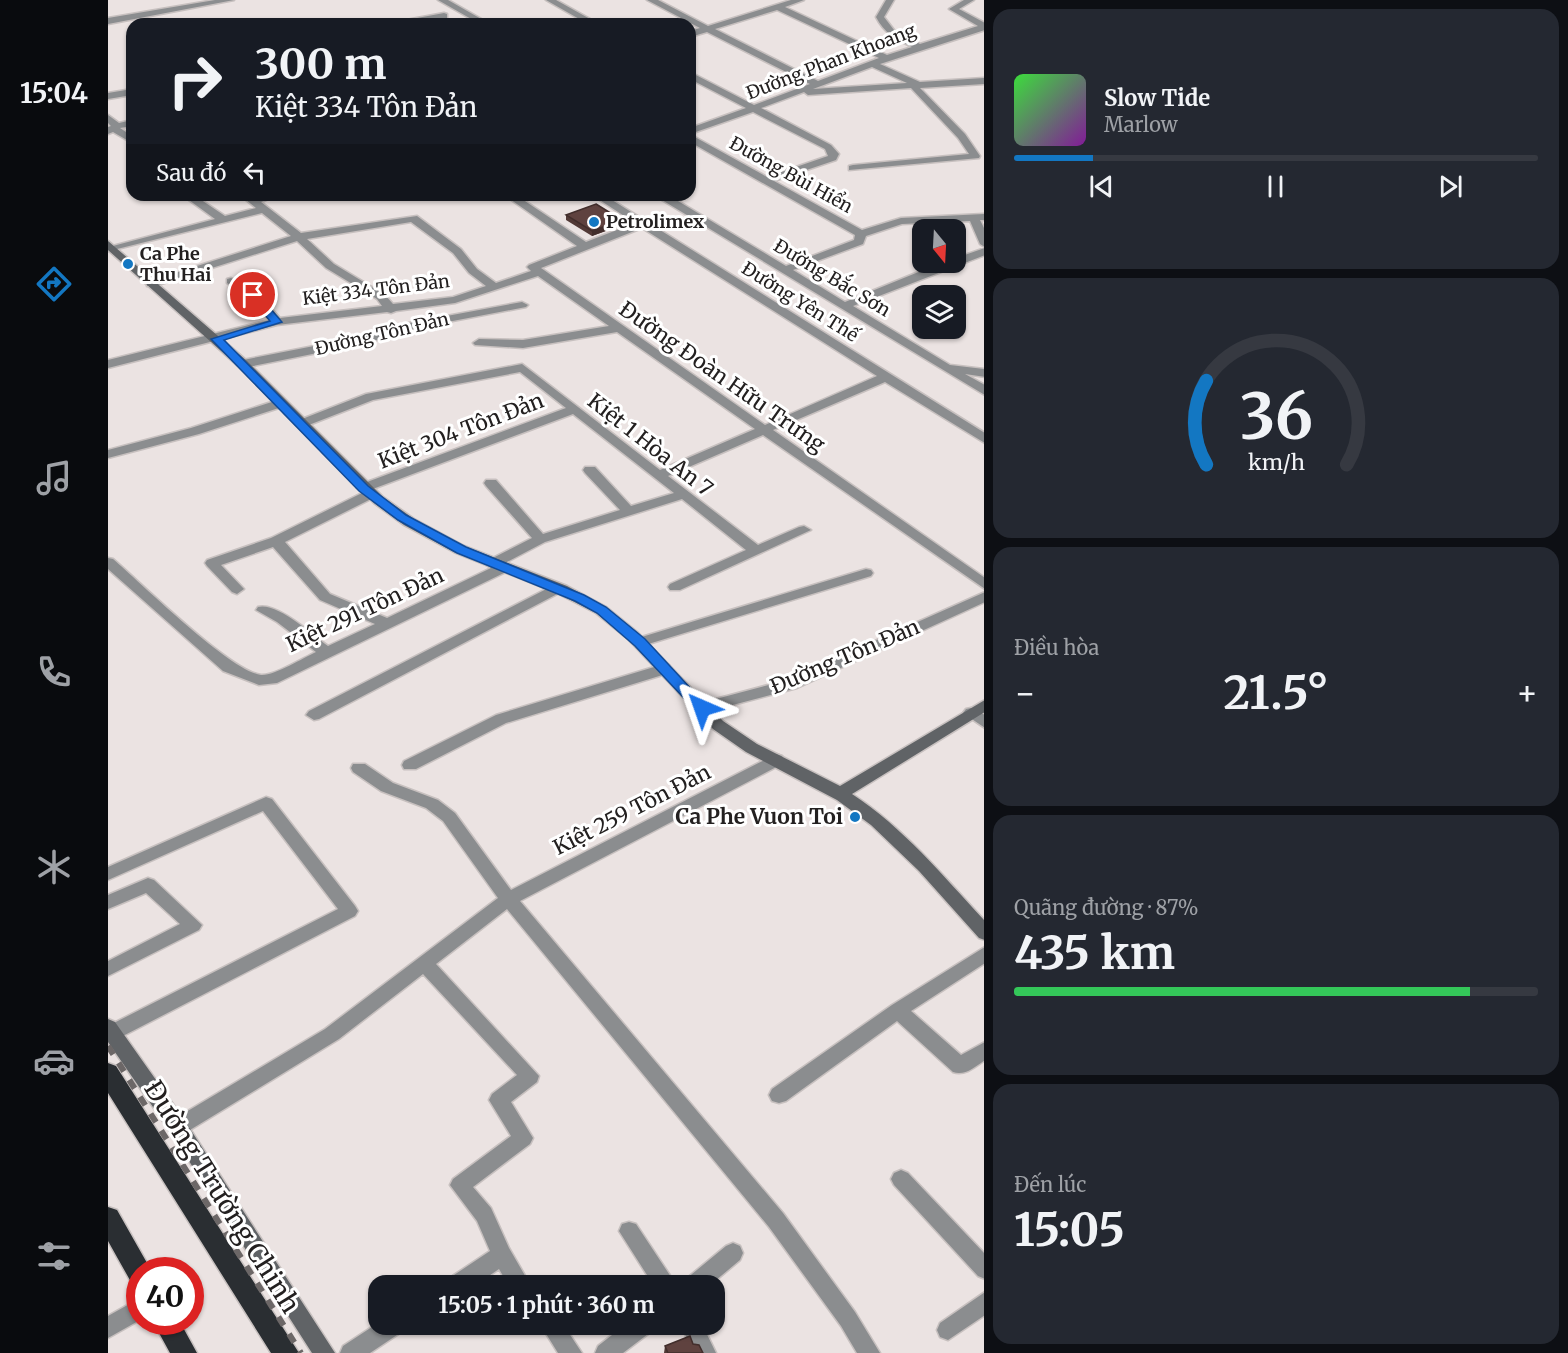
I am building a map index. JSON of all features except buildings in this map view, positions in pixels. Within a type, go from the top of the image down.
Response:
[{"type":"highway","name":"Đường Trường Chinh","points":[[108,1073],[286,1353]]},
{"type":"highway","points":[[108,1218],[130,1257]]},
{"type":"highway","points":[[174,1335],[184,1353]]},
{"type":"street","points":[[108,21],[230,0]]},
{"type":"street","points":[[434,0],[445,18]]},
{"type":"street","points":[[442,0],[475,18]]},
{"type":"street","points":[[549,0],[584,18]]},
{"type":"street","points":[[651,0],[687,18]]},
{"type":"street","points":[[696,32],[800,0]]},
{"type":"street","points":[[890,0],[880,17],[883,24],[887,30],[917,46]]},
{"type":"street","points":[[954,9],[970,0]]},
{"type":"street","points":[[944,6],[954,9],[984,27]]},
{"type":"street","points":[[778,7],[886,58]]},
{"type":"street","points":[[149,14],[154,18]]},
{"type":"street","points":[[696,22],[819,85]]},
{"type":"street","name":"Đường Phan Khoang","points":[[696,128],[802,92],[917,46],[984,27]]},
{"type":"street","points":[[853,168],[975,156],[963,135],[929,105],[917,86],[873,64]]},
{"type":"street","points":[[696,78],[828,147],[834,154],[832,158],[767,180]]},
{"type":"street","points":[[802,92],[821,93],[984,81]]},
{"type":"street","points":[[108,96],[126,93]]},
{"type":"street","points":[[108,118],[113,129],[126,137]]},
{"type":"street","name":"Đường Bùi Hiển","points":[[696,141],[861,234],[859,242],[784,270]]},
{"type":"street","points":[[196,201],[222,219]]},
{"type":"street","name":"Đường Tôn Đản","points":[[254,201],[330,266],[381,297],[390,310]]},
{"type":"street","points":[[518,201],[585,246]]},
{"type":"street","name":"Đường Yên Thế","points":[[606,201],[984,439]]},
{"type":"street","name":"Đường Bắc Sơn","points":[[672,201],[984,391]]},
{"type":"street","points":[[110,246],[265,209]]},
{"type":"street","points":[[151,284],[298,237],[413,218],[457,251],[473,271],[494,287]]},
{"type":"street","points":[[861,234],[905,220],[979,218],[984,244]]},
{"type":"street","points":[[539,272],[533,267],[642,224]]},
{"type":"street","points":[[110,246],[217,339],[367,491],[432,535],[498,566],[558,588],[602,610],[640,642],[702,708],[731,735],[840,794],[866,812],[896,838],[984,933]]},
{"type":"street","points":[[966,258],[984,251]]},
{"type":"street","name":"Kiệt 334 Tôn Đản","points":[[108,364],[217,339],[277,322],[390,310],[455,300],[539,272]]},
{"type":"street","name":"Đường Đoàn Hữu Trưng","points":[[539,272],[984,585]]},
{"type":"street","points":[[844,306],[927,273]]},
{"type":"street","points":[[231,281],[253,295],[277,322]]},
{"type":"street","name":"Đường Tôn Đản","points":[[243,364],[368,339],[409,326],[522,305]]},
{"type":"street","points":[[479,343],[522,344],[618,328]]},
{"type":"street","points":[[944,366],[984,373]]},
{"type":"street","name":"Kiệt 1 Hòa An 7","points":[[301,424],[370,397],[522,368],[657,476],[756,551]]},
{"type":"street","points":[[657,476],[886,377]]},
{"type":"street","points":[[108,454],[195,431],[281,403]]},
{"type":"street","name":"Kiệt 304 Tôn Đản","points":[[237,589],[212,563],[276,541],[367,491],[573,410]]},
{"type":"street","points":[[590,470],[628,511]]},
{"type":"street","points":[[491,483],[540,539]]},
{"type":"street","name":"Kiệt 291 Tôn Đản","points":[[108,562],[228,667],[259,680],[272,679],[389,624],[498,566],[540,539],[682,495]]},
{"type":"street","points":[[675,587],[804,530]]},
{"type":"street","points":[[276,541],[325,597],[389,624]]},
{"type":"street","points":[[640,642],[866,573]]},
{"type":"street","points":[[314,715],[558,588]]},
{"type":"street","name":"Đường Tôn Đản","points":[[702,708],[792,684],[984,596]]},
{"type":"street","points":[[263,610],[282,618],[326,652]]},
{"type":"street","points":[[410,765],[501,719],[664,669]]},
{"type":"street","points":[[840,794],[978,709],[984,723]]},
{"type":"street","name":"Kiệt 259 Tôn Đản","points":[[178,1127],[332,1034],[425,965],[508,899],[776,760]]},
{"type":"street","points":[[358,768],[387,787],[441,809],[508,899],[776,1220],[869,1353]]},
{"type":"street","points":[[108,873],[266,803],[350,911],[110,1030],[178,1127],[324,1353]]},
{"type":"street","points":[[108,902],[148,885],[193,925],[108,969]]},
{"type":"street","points":[[779,1095],[898,1010],[984,954]]},
{"type":"street","points":[[425,965],[530,1076],[499,1100],[523,1138],[460,1185],[484,1215],[502,1256],[514,1275]]},
{"type":"street","points":[[898,1010],[960,1066],[984,1050]]},
{"type":"street","points":[[901,1179],[984,1269]]},
{"type":"street","points":[[629,1231],[659,1275]]},
{"type":"street","points":[[706,1275],[732,1253]]},
{"type":"street","points":[[472,1275],[502,1256]]},
{"type":"street","points":[[948,1330],[984,1302]]},
{"type":"street","points":[[108,1328],[126,1317]]},
{"type":"street","points":[[351,1353],[378,1335]]},
{"type":"street","points":[[558,1335],[570,1353]]},
{"type":"street","points":[[606,1353],[630,1335]]},
{"type":"street","points":[[696,1335],[705,1353]]},
{"type":"railway","points":[[108,1046],[301,1353]]},
{"type":"place","name":"Petrolimex","points":[[594,222]]},
{"type":"place","name":"Ca Phe Thu Hai","points":[[128,264]]},
{"type":"place","name":"Ca Phe Vuon Toi","points":[[855,817]]},
{"type":"route","points":[[253,295],[277,322],[217,339],[364,488],[384,506],[432,535],[492,564],[558,588],[602,610],[640,642],[702,708]]}]
